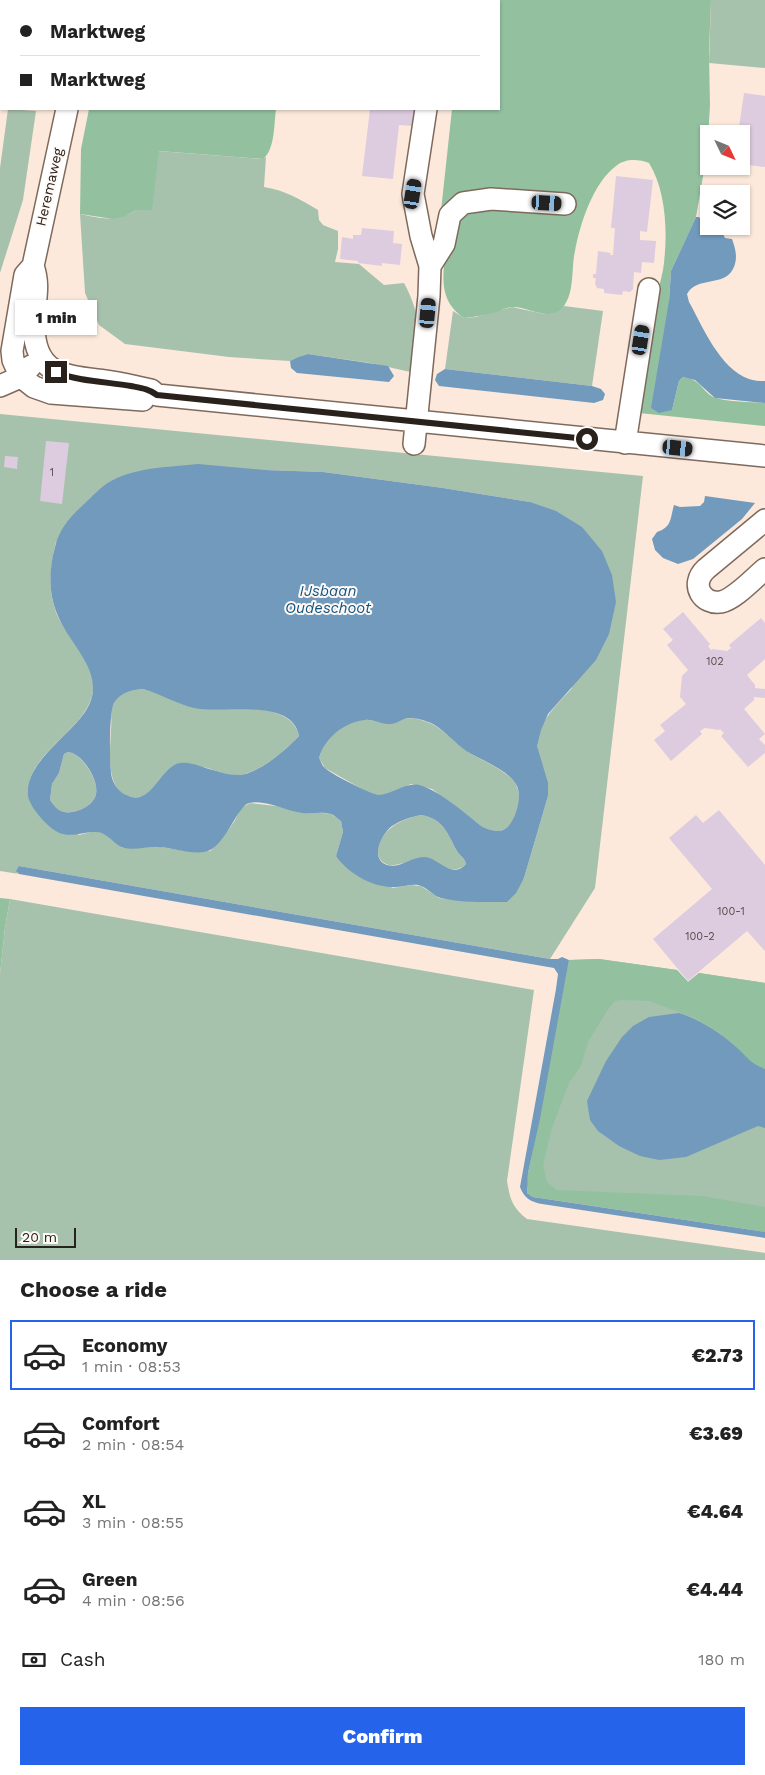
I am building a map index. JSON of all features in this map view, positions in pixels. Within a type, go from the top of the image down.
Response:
[{"type":"street","name":"Heremaweg","points":[[20,376],[6,355],[15,330],[25,275],[33,266],[67,110]]},
{"type":"street","points":[[414,444],[429,296],[430,266],[421,236],[413,194],[426,110]]},
{"type":"street","points":[[430,266],[444,244],[450,215],[464,202],[491,199],[565,204]]},
{"type":"street","name":"Heremaweg","points":[[33,266],[37,278],[34,326],[36,349],[40,357]]},
{"type":"street","points":[[625,443],[649,289]]},
{"type":"street","points":[[6,355],[40,357],[52,369],[60,373],[150,390],[157,395],[765,456]]},
{"type":"street","points":[[0,386],[20,376],[40,357]]},
{"type":"street","points":[[20,376],[34,387],[51,393],[149,400],[157,395]]},
{"type":"street","points":[[765,520],[699,576],[697,584],[700,594],[715,602],[723,602],[737,593],[765,569]]},
{"type":"green space","points":[[500,0],[711,0],[709,125],[700,125],[700,175],[703,175],[696,217],[671,271],[669,301],[672,410],[679,381],[683,377],[689,378],[716,398],[765,403],[765,426],[639,413],[655,304],[665,257],[666,229],[663,201],[649,163],[628,160],[620,163],[608,173],[594,193],[577,240],[569,295],[563,307],[557,312],[545,314],[512,307],[489,314],[464,318],[457,313],[448,301],[443,281],[444,265],[436,257],[452,110],[500,110]]},
{"type":"green space","points":[[711,0],[765,0],[765,68],[709,63]]},
{"type":"green space","points":[[8,110],[36,111],[23,200],[0,273],[0,168]]},
{"type":"green space","points":[[89,110],[276,110],[272,143],[267,155],[263,159],[159,151],[152,210],[137,210],[123,217],[113,219],[80,214],[81,149]]},
{"type":"green space","points":[[158,151],[262,159],[266,157],[264,187],[285,193],[318,210],[319,220],[323,225],[338,231],[338,249],[335,262],[359,264],[384,285],[404,283],[417,317],[418,337],[415,373],[370,363],[308,354],[290,361],[229,357],[125,344],[99,325],[85,293],[80,214],[115,218],[137,210]]},
{"type":"green space","points":[[564,306],[603,311],[592,386],[445,369],[453,311],[464,318],[476,317],[512,307],[544,314],[557,311]]},
{"type":"green space","points":[[0,414],[643,476],[595,888],[550,959],[19,866],[17,873],[19,874],[0,871]],"holes":[[[265,470],[323,472],[530,502],[572,688],[549,714],[540,730],[537,747],[548,796],[524,878],[507,902],[478,902],[439,898],[421,886],[411,885],[393,888],[336,856],[343,832],[341,821],[331,814],[302,813],[285,807],[250,803],[241,808],[234,822],[210,851],[193,852],[160,847],[123,848],[106,834],[95,831],[79,835],[28,796],[30,779],[37,766],[45,755],[75,725],[90,703],[93,691],[91,672],[87,662],[58,617],[52,599],[52,560],[56,542]]]},
{"type":"green space","points":[[143,689],[183,704],[249,708],[282,715],[293,724],[299,736],[272,760],[248,773],[230,775],[202,767],[175,765],[149,792],[138,797],[127,796],[119,791],[114,783],[111,772],[112,709],[114,703],[123,694]]},
{"type":"green space","points":[[407,718],[423,720],[432,724],[465,750],[502,771],[514,781],[519,798],[515,816],[509,826],[497,831],[483,827],[432,789],[411,784],[392,793],[377,796],[325,768],[319,758],[331,737],[353,722],[369,720],[391,723]]},
{"type":"green space","points":[[68,752],[79,757],[84,762],[95,782],[96,794],[91,803],[82,809],[65,812],[55,807],[50,800],[52,784],[59,773],[64,754]]},
{"type":"green space","points":[[421,815],[440,823],[466,864],[458,869],[449,869],[436,865],[414,863],[390,865],[381,861],[378,852],[387,831],[399,822]]},
{"type":"green space","points":[[0,898],[10,899],[0,974]]},
{"type":"green space","points":[[10,899],[534,990],[507,1181],[511,1198],[518,1211],[527,1219],[765,1253],[765,1260],[0,1260],[0,974]]},
{"type":"green space","points":[[599,959],[677,970],[688,982],[699,973],[765,983],[765,1232],[526,1187],[569,960]]},
{"type":"green space","points":[[599,959],[677,970],[688,982],[699,973],[765,983],[765,1069],[753,1065],[737,1047],[714,1029],[695,1018],[649,1001],[620,1000],[614,1002],[588,1042],[581,1066],[569,1083],[552,1128],[543,1165],[547,1182],[557,1190],[702,1196],[765,1207],[765,1232],[533,1197],[527,1193],[528,1173],[540,1119],[569,960]]},
{"type":"water","points":[[696,217],[700,218],[700,235],[724,235],[725,238],[732,239],[736,258],[735,265],[729,275],[697,285],[691,288],[687,294],[689,302],[706,335],[729,366],[749,379],[765,381],[765,403],[715,398],[695,380],[683,377],[679,381],[672,410],[659,413],[651,408],[669,301],[671,271]]},
{"type":"water","points":[[308,354],[388,366],[394,376],[389,382],[297,373],[291,368],[290,361]]},
{"type":"water","points":[[445,369],[592,386],[601,389],[605,394],[603,400],[594,403],[439,386],[435,380],[437,374]]},
{"type":"water","name":"IJsbaan Oudeschoot","points":[[198,464],[265,470],[323,472],[530,502],[556,511],[582,527],[602,551],[612,575],[616,602],[609,634],[596,660],[548,714],[541,730],[537,746],[548,783],[548,796],[524,878],[516,893],[507,902],[449,900],[438,897],[418,885],[391,887],[368,881],[353,873],[336,856],[343,832],[341,821],[327,813],[302,813],[269,804],[249,803],[240,811],[227,833],[216,846],[205,852],[191,852],[163,847],[124,848],[104,834],[96,832],[72,835],[63,834],[53,829],[37,813],[28,796],[30,781],[36,766],[82,716],[90,703],[93,689],[89,669],[60,620],[52,599],[50,582],[55,547],[59,535],[73,515],[109,482],[133,472]],"holes":[[[139,689],[150,691],[194,708],[254,710],[284,716],[294,724],[299,736],[287,748],[263,766],[246,774],[229,774],[192,764],[180,763],[167,771],[143,796],[126,795],[117,788],[111,772],[110,728],[112,708],[120,696]],[[407,718],[423,720],[433,724],[466,751],[508,775],[517,786],[519,796],[517,809],[509,826],[500,831],[483,827],[444,797],[419,785],[409,785],[384,794],[375,794],[328,771],[322,765],[319,758],[326,744],[336,732],[357,721],[371,720],[382,723],[395,723]],[[68,752],[74,754],[84,762],[92,775],[96,788],[96,794],[91,803],[82,809],[70,812],[59,810],[50,800],[52,784],[59,773],[64,754]],[[421,815],[440,823],[466,864],[456,870],[425,857],[415,858],[392,866],[382,862],[378,852],[384,834],[392,826],[406,819]]]},
{"type":"water","points":[[705,496],[755,503],[742,519],[693,559],[678,564],[663,558],[655,550],[652,539],[657,532],[668,525],[674,505],[680,507],[700,506],[704,502]]},
{"type":"water","points":[[19,866],[550,959],[562,957],[569,960],[540,1119],[528,1173],[527,1193],[533,1197],[765,1232],[765,1238],[542,1204],[531,1201],[526,1197],[520,1187],[556,989],[558,974],[554,968],[19,874],[16,871]]},
{"type":"water","points":[[679,1013],[715,1031],[752,1062],[765,1069],[765,1128],[758,1126],[686,1157],[659,1160],[640,1156],[619,1146],[598,1131],[590,1120],[587,1101],[606,1061],[622,1037],[633,1026],[649,1017]]},
{"type":"building","points":[[744,93],[765,96],[765,167],[750,165],[750,125],[739,125]]},
{"type":"building","points":[[370,110],[415,110],[414,126],[399,125],[393,179],[362,176]]},
{"type":"building","points":[[616,176],[653,180],[647,232],[640,231],[640,240],[656,241],[654,263],[642,262],[641,273],[634,272],[633,289],[630,292],[623,291],[622,295],[604,293],[604,289],[597,288],[595,284],[596,278],[593,278],[593,274],[596,274],[598,251],[613,255],[615,228],[611,228]]},
{"type":"building","points":[[362,228],[394,231],[393,243],[402,244],[400,265],[382,263],[382,266],[340,259],[342,237],[353,239],[353,235],[361,235]]},
{"type":"building","points":[[46,441],[69,443],[62,504],[40,501]]},
{"type":"building","points":[[5,456],[18,457],[17,469],[4,467]]},
{"type":"building","points":[[683,612],[710,644],[708,646],[711,650],[727,651],[731,648],[729,645],[761,618],[765,623],[765,659],[747,675],[755,685],[755,688],[765,689],[765,698],[754,697],[754,700],[744,709],[765,734],[759,739],[765,745],[765,753],[748,767],[721,736],[724,733],[720,729],[705,728],[700,731],[702,734],[671,761],[654,740],[665,731],[660,725],[686,704],[680,697],[682,676],[688,670],[667,645],[673,640],[663,629]]},
{"type":"building","points":[[719,810],[765,865],[765,951],[747,931],[688,981],[653,939],[712,889],[669,838],[696,815],[703,823]]},
{"type":"route","points":[[56,372],[150,390],[157,395],[587,439]]}]
